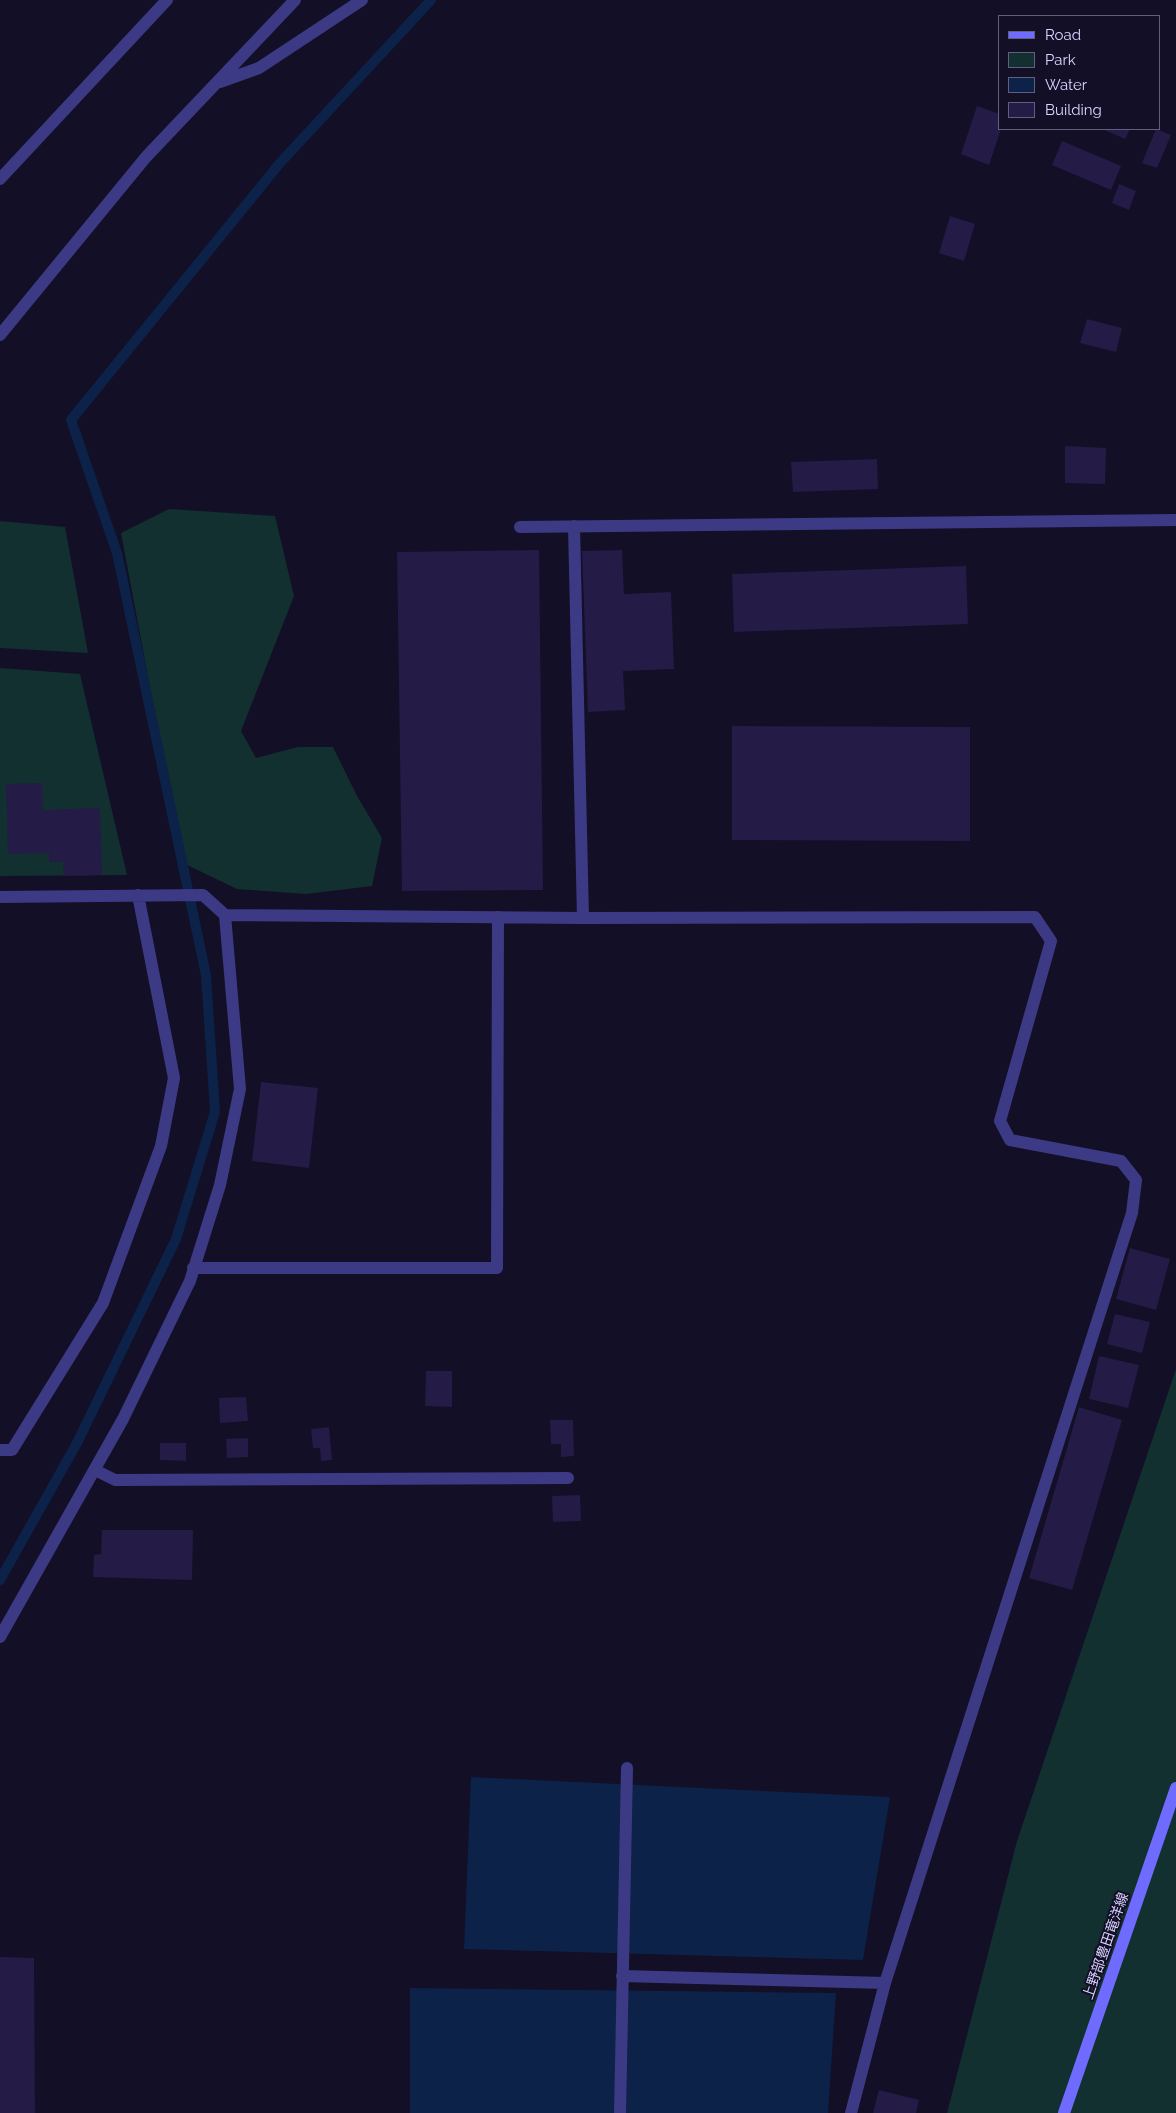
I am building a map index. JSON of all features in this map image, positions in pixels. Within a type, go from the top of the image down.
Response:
[{"type":"main road","name":"上野部豊田竜洋線","points":[[1064,2113],[1176,1788]]},
{"type":"street","points":[[0,179],[167,0]]},
{"type":"street","points":[[0,335],[146,157],[295,0]]},
{"type":"street","points":[[217,83],[259,68],[362,0]]},
{"type":"street","points":[[520,527],[1176,520]]},
{"type":"street","points":[[574,526],[583,918]]},
{"type":"street","points":[[0,1450],[12,1450],[102,1303],[161,1146],[174,1078],[138,895]]},
{"type":"street","points":[[0,897],[202,895],[225,915],[583,918],[1035,917],[1052,941],[1000,1121],[1010,1140],[1121,1161],[1136,1180],[1132,1213],[885,1983],[851,2113]]},
{"type":"street","points":[[0,1637],[123,1419],[190,1281],[220,1186],[240,1089],[225,915]]},
{"type":"street","points":[[193,1268],[497,1268],[498,917]]},
{"type":"street","points":[[94,1470],[115,1480],[568,1478]]},
{"type":"street","points":[[620,2113],[627,1768]]},
{"type":"street","points":[[622,1976],[885,1983]]},
{"type":"green space","points":[[169,509],[275,516],[294,596],[241,731],[256,758],[298,747],[333,747],[357,796],[382,838],[372,886],[306,894],[237,889],[183,863],[121,533]]},
{"type":"green space","points":[[0,521],[65,527],[88,653],[0,648]]},
{"type":"green space","points":[[0,668],[80,674],[127,875],[0,876]]},
{"type":"green space","points":[[1176,1369],[1176,2113],[947,2113],[1017,1841]]},
{"type":"water","points":[[471,1777],[890,1797],[863,1960],[464,1949]]},
{"type":"water","points":[[410,1988],[836,1993],[828,2113],[410,2113]]},
{"type":"building","points":[[977,106],[998,113],[998,130],[1001,130],[989,165],[961,154]]},
{"type":"building","points":[[1104,130],[1130,130],[1125,139]]},
{"type":"building","points":[[1156,130],[1171,135],[1157,168],[1142,163]]},
{"type":"building","points":[[1062,141],[1121,166],[1111,190],[1052,165]]},
{"type":"building","points":[[1119,184],[1136,191],[1129,210],[1112,203]]},
{"type":"building","points":[[950,216],[975,224],[964,261],[939,253]]},
{"type":"building","points":[[1087,319],[1122,328],[1116,352],[1080,343]]},
{"type":"building","points":[[1065,446],[1106,448],[1105,484],[1065,483]]},
{"type":"building","points":[[877,459],[878,489],[793,492],[791,462]]},
{"type":"building","points":[[539,550],[543,890],[402,891],[397,552]]},
{"type":"building","points":[[622,550],[624,594],[671,592],[674,669],[623,671],[625,710],[588,712],[582,551]]},
{"type":"building","points":[[966,566],[968,624],[734,632],[732,574]]},
{"type":"building","points":[[732,726],[970,727],[970,841],[732,840]]},
{"type":"building","points":[[42,783],[43,810],[100,808],[102,875],[64,876],[63,862],[49,862],[49,853],[8,854],[6,784]]},
{"type":"building","points":[[261,1082],[318,1088],[309,1168],[252,1161]]},
{"type":"building","points":[[1130,1248],[1170,1259],[1156,1310],[1116,1299]]},
{"type":"building","points":[[1115,1314],[1150,1322],[1142,1353],[1107,1344]]},
{"type":"building","points":[[1099,1356],[1139,1365],[1128,1408],[1089,1399]]},
{"type":"building","points":[[426,1371],[452,1371],[452,1407],[425,1406]]},
{"type":"building","points":[[246,1397],[248,1421],[220,1423],[219,1398]]},
{"type":"building","points":[[1079,1407],[1122,1420],[1072,1590],[1029,1578]]},
{"type":"building","points":[[550,1420],[573,1420],[574,1456],[561,1457],[561,1444],[551,1444]]},
{"type":"building","points":[[329,1427],[332,1460],[321,1461],[320,1448],[313,1448],[311,1429]]},
{"type":"building","points":[[248,1438],[248,1457],[227,1458],[226,1439]]},
{"type":"building","points":[[160,1443],[186,1443],[186,1461],[160,1460]]},
{"type":"building","points":[[580,1495],[581,1521],[553,1522],[552,1496]]},
{"type":"building","points":[[102,1530],[193,1530],[192,1580],[93,1577],[94,1555],[101,1554]]},
{"type":"building","points":[[0,1957],[34,1958],[35,2113],[0,2113]]},
{"type":"building","points":[[879,2090],[919,2100],[916,2113],[873,2113]]},
{"type":"waterway","points":[[0,1580],[77,1443],[176,1239],[215,1112],[206,975],[117,553],[71,420],[280,163],[431,0]]}]
